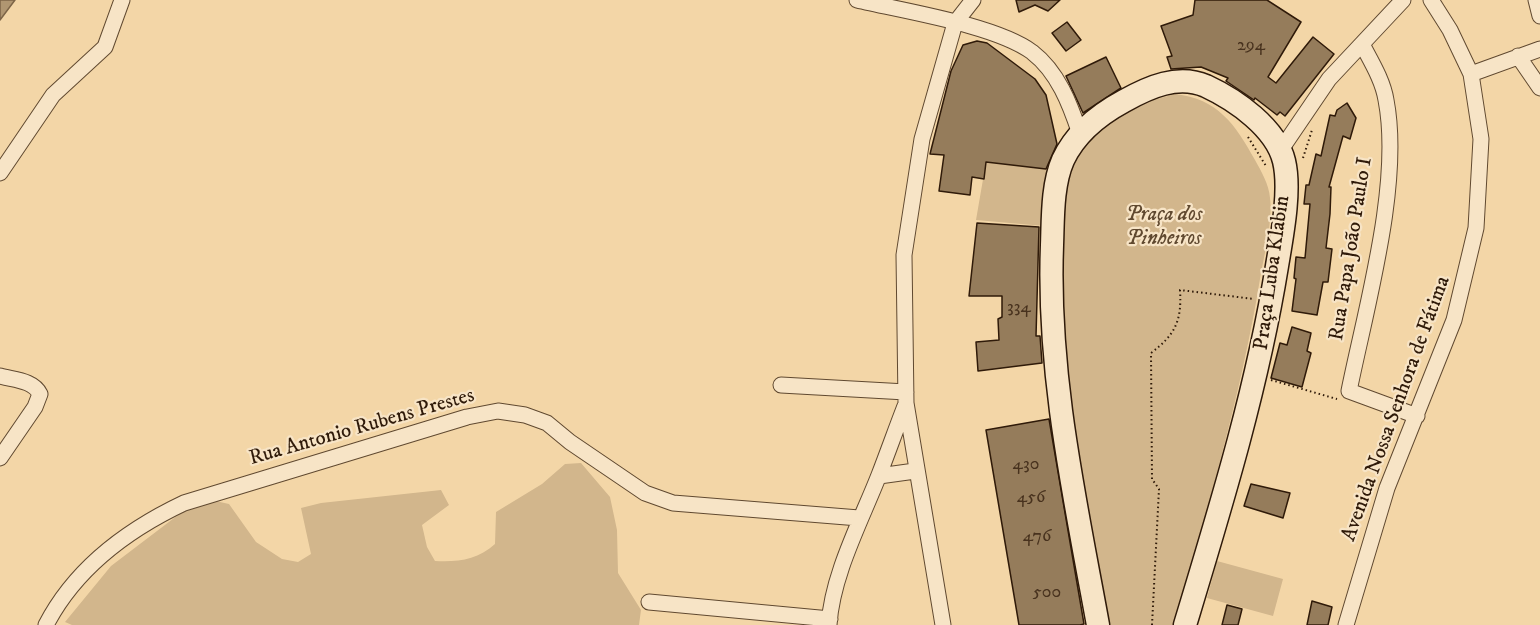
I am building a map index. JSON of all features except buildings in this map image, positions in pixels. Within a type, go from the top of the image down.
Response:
[{"type":"main road","name":"Praça Luba Klabin","points":[[1098,625],[1054,365],[1050,301],[1057,185],[1063,160],[1080,134],[1106,111],[1139,92],[1160,84],[1196,82],[1248,113],[1275,141],[1273,159],[1285,164],[1285,200],[1271,301],[1257,375],[1185,625]]},
{"type":"street","points":[[0,173],[53,95],[105,47],[122,0]]},
{"type":"street","points":[[857,0],[955,23],[1012,40],[1033,53],[1049,69],[1063,90],[1080,134]]},
{"type":"street","points":[[943,625],[915,471],[906,397],[904,255],[922,139],[955,23],[973,0]]},
{"type":"street","points":[[1273,159],[1329,79],[1363,46],[1403,0]]},
{"type":"street","name":"Avenida Nossa Senhora de Fátima","points":[[1346,625],[1387,488],[1454,320],[1476,228],[1481,139],[1471,74],[1450,30],[1431,0]]},
{"type":"street","points":[[1536,0],[1540,16]]},
{"type":"street","name":"Rua Papa João Paulo I","points":[[1349,391],[1377,257],[1388,182],[1391,129],[1386,98],[1379,76],[1363,46]]},
{"type":"street","points":[[1471,74],[1540,49]]},
{"type":"street","points":[[1518,56],[1540,88]]},
{"type":"street","points":[[0,376],[29,383],[37,388],[40,394],[35,407],[0,458]]},
{"type":"street","points":[[781,385],[906,397]]},
{"type":"street","points":[[1349,391],[1417,416]]},
{"type":"street","points":[[649,602],[829,622],[859,518],[879,476],[906,397]]},
{"type":"street","name":"Rua Antonio Rubens Prestes","points":[[46,625],[58,602],[94,561],[147,521],[166,512],[221,492],[467,417],[498,411],[525,415],[547,423],[570,442],[657,499],[672,503],[859,518]]},
{"type":"street","points":[[879,476],[915,471]]},
{"type":"path","points":[[1245,132],[1273,159]]},
{"type":"path","points":[[1152,625],[1159,489],[1152,479],[1151,353],[1171,337],[1181,304],[1180,290],[1271,301]]},
{"type":"path","points":[[1257,375],[1341,400],[1349,391]]},
{"type":"green space","name":"Praça dos Pinheiros","points":[[1175,94],[1203,101],[1224,115],[1240,135],[1260,169],[1268,188],[1271,207],[1269,228],[1233,410],[1176,625],[1104,625],[1061,363],[1064,179],[1085,139],[1129,107]]},
{"type":"green space","points":[[986,162],[1050,169],[1044,226],[976,220]]},
{"type":"green space","points":[[581,463],[610,497],[617,530],[618,573],[641,610],[639,625],[72,625],[65,622],[111,566],[182,512],[211,500],[229,504],[256,542],[282,559],[298,562],[311,554],[301,508],[321,503],[441,490],[449,505],[422,525],[427,547],[435,561],[452,561],[474,557],[495,544],[496,512],[542,484],[565,464]]},
{"type":"green space","points":[[1217,561],[1283,579],[1273,616],[1207,598]]},
{"type":"shaded area","points":[[0,0],[15,0],[0,20]]}]
